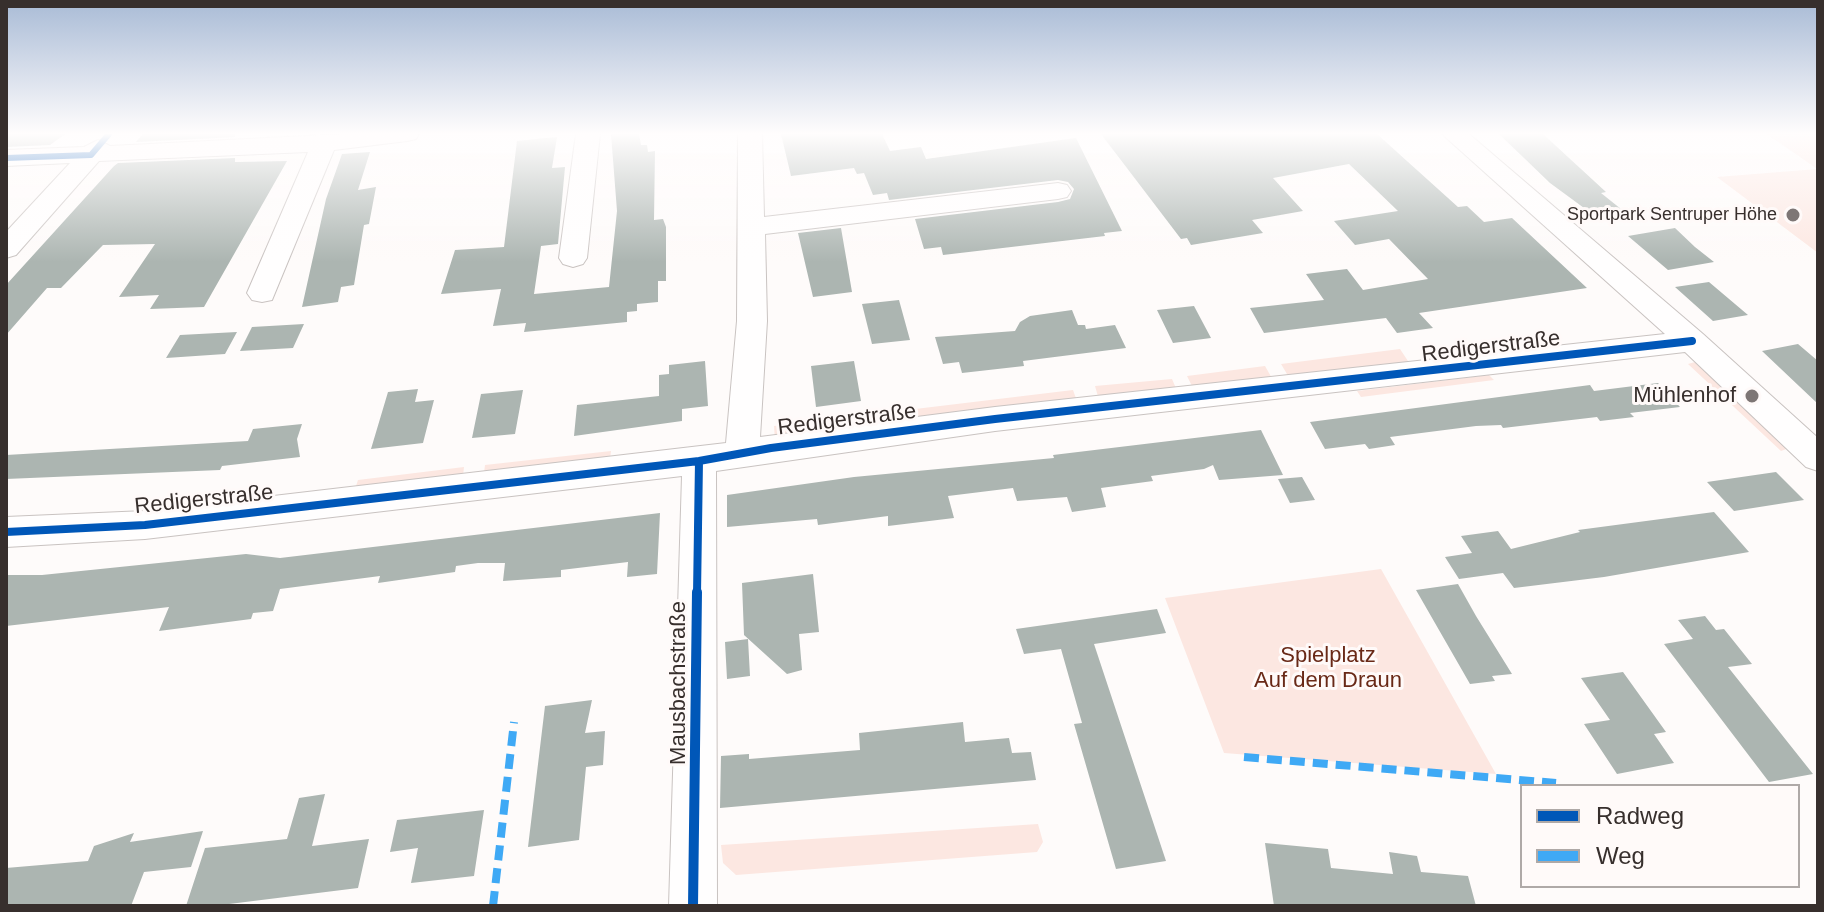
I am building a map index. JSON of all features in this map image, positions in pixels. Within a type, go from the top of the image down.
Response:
[{"type":"street","points":[[6,249],[72,177]]},
{"type":"street","points":[[262,293],[310,177]]},
{"type":"street","points":[[573,258],[583,177]]},
{"type":"street","points":[[742,453],[752,321],[750,177]]},
{"type":"street","points":[[1503,177],[1692,341],[1818,458]]},
{"type":"street","points":[[751,227],[938,219],[1058,191]]},
{"type":"street","name":"Redigerstraße","points":[[6,532],[145,525],[699,461],[995,419],[1692,341]]},
{"type":"street","name":"Mausbachstraße","points":[[693,906],[699,461]]},
{"type":"green space","name":"Sportpark Sentruper Höhe","points":[[1717,177],[1818,177],[1818,253]]},
{"type":"green space","points":[[1400,349],[1410,364],[1290,379],[1281,364]]},
{"type":"green space","points":[[1695,362],[1714,372],[1789,448],[1781,451],[1688,364]]},
{"type":"green space","points":[[1265,366],[1273,380],[1194,390],[1187,376]]},
{"type":"green space","points":[[1489,375],[1494,380],[1361,397],[1357,391]]},
{"type":"green space","points":[[1172,379],[1178,393],[1099,400],[1095,386]]},
{"type":"green space","points":[[1073,390],[1078,404],[775,441],[774,426]]},
{"type":"green space","points":[[611,451],[610,459],[484,473],[485,465]]},
{"type":"green space","points":[[464,467],[463,476],[355,489],[358,480]]},
{"type":"green space","name":"Spielplatz Auf dem Draun","points":[[1381,569],[1496,774],[1224,753],[1165,598]]},
{"type":"green space","points":[[1038,824],[1043,842],[1037,852],[736,875],[723,863],[721,845]]},
{"type":"building","points":[[104,177],[278,177],[204,307],[150,309],[159,295],[119,297],[155,244],[103,245],[61,288],[47,288],[6,335],[6,285]]},
{"type":"building","points":[[334,177],[362,177],[358,190],[376,187],[369,224],[364,225],[354,285],[341,287],[338,302],[302,307],[326,199]]},
{"type":"building","points":[[513,177],[564,177],[558,244],[541,246],[534,294],[609,287],[617,211],[614,177],[655,177],[654,220],[663,219],[666,227],[666,281],[658,281],[658,302],[637,304],[637,311],[627,312],[627,322],[524,332],[526,323],[493,326],[501,289],[441,294],[455,250],[504,247]]},
{"type":"building","points":[[865,177],[1095,177],[1122,231],[1104,233],[1105,236],[943,255],[941,247],[924,249],[915,219],[1058,202],[1070,199],[1074,189],[1068,182],[1058,180],[889,200],[887,193],[873,195]]},
{"type":"building","points":[[1133,177],[1281,177],[1273,178],[1303,211],[1252,220],[1263,233],[1191,245],[1187,238],[1181,239]]},
{"type":"building","points":[[1362,177],[1424,177],[1458,207],[1467,206],[1484,222],[1512,218],[1587,288],[1419,313],[1433,328],[1397,333],[1386,318],[1264,333],[1250,308],[1324,300],[1306,274],[1347,269],[1363,290],[1428,279],[1389,239],[1355,245],[1334,221],[1398,211]]},
{"type":"building","points":[[1543,177],[1589,177],[1606,192],[1601,193],[1631,217],[1599,219]]},
{"type":"building","points":[[841,228],[852,292],[813,297],[798,233]]},
{"type":"building","points":[[1675,228],[1714,262],[1668,270],[1628,236]]},
{"type":"building","points":[[1709,282],[1748,315],[1713,321],[1675,287]]},
{"type":"building","points":[[899,300],[910,340],[872,344],[862,304]]},
{"type":"building","points":[[1194,306],[1211,338],[1173,343],[1157,310]]},
{"type":"building","points":[[1072,310],[1078,325],[1085,325],[1086,329],[1115,325],[1126,348],[1023,361],[1024,366],[962,373],[959,362],[943,364],[935,337],[1015,331],[1020,322],[1030,316]]},
{"type":"building","points":[[304,324],[293,348],[240,351],[252,327]]},
{"type":"building","points":[[237,332],[225,354],[166,358],[180,335]]},
{"type":"building","points":[[1798,344],[1818,361],[1818,404],[1762,351]]},
{"type":"building","points":[[705,361],[708,406],[682,409],[682,421],[574,436],[577,405],[659,396],[659,375],[669,374],[669,365]]},
{"type":"building","points":[[854,361],[861,401],[816,407],[811,366]]},
{"type":"building","points":[[1658,383],[1680,407],[1630,413],[1634,417],[1600,421],[1597,417],[1503,428],[1501,425],[1476,426],[1390,437],[1395,445],[1369,449],[1365,444],[1325,449],[1310,422],[1590,385],[1594,391]]},
{"type":"building","points":[[418,389],[415,402],[434,400],[423,443],[371,449],[388,392]]},
{"type":"building","points":[[523,390],[515,434],[472,438],[481,394]]},
{"type":"building","points":[[302,424],[297,439],[300,457],[222,466],[220,470],[6,479],[6,455],[248,441],[253,429]]},
{"type":"building","points":[[1261,430],[1283,475],[1219,480],[1213,465],[1151,476],[1153,481],[1101,488],[1106,507],[1072,512],[1067,497],[1017,501],[1013,488],[948,496],[954,518],[888,526],[888,516],[818,525],[817,519],[727,527],[727,495],[854,477],[1054,458],[1053,455]]},
{"type":"building","points":[[1776,472],[1804,500],[1734,511],[1707,482]]},
{"type":"building","points":[[1302,477],[1315,500],[1290,503],[1278,479]]},
{"type":"building","points":[[1714,512],[1749,552],[1604,577],[1514,588],[1503,573],[1459,579],[1445,557],[1472,553],[1461,536],[1498,531],[1511,549],[1580,532],[1578,530]]},
{"type":"building","points":[[660,513],[657,574],[627,577],[628,562],[561,570],[561,577],[503,581],[505,563],[478,563],[456,566],[455,572],[378,583],[380,576],[280,589],[273,611],[253,613],[251,619],[159,631],[169,607],[6,626],[6,575],[42,575],[246,554],[280,558]]},
{"type":"building","points":[[813,574],[819,632],[799,634],[802,670],[787,674],[744,635],[742,583]]},
{"type":"building","points":[[1458,584],[1512,674],[1492,676],[1495,681],[1470,684],[1416,590]]},
{"type":"building","points":[[1157,609],[1166,633],[1094,644],[1166,861],[1116,869],[1074,724],[1082,723],[1061,649],[1024,654],[1016,629]]},
{"type":"building","points":[[1705,616],[1716,630],[1724,629],[1752,664],[1728,667],[1813,774],[1769,782],[1664,644],[1693,639],[1678,620]]},
{"type":"building","points":[[748,639],[750,676],[727,679],[725,642]]},
{"type":"building","points":[[1623,672],[1666,732],[1654,734],[1674,763],[1617,774],[1584,724],[1610,720],[1581,678]]},
{"type":"building","points":[[592,700],[585,733],[605,731],[603,765],[586,767],[579,840],[528,847],[545,706]]},
{"type":"building","points":[[963,722],[965,742],[1009,738],[1012,753],[1031,752],[1036,780],[720,808],[721,756],[749,754],[749,759],[860,750],[859,733]]},
{"type":"building","points":[[325,794],[312,846],[369,839],[358,888],[213,906],[186,906],[205,848],[287,839],[299,798]]},
{"type":"building","points":[[484,810],[474,876],[411,883],[418,848],[390,852],[397,820]]},
{"type":"building","points":[[203,831],[191,867],[144,872],[131,906],[6,906],[6,868],[88,861],[94,846],[134,833],[130,842]]},
{"type":"building","points":[[1265,843],[1328,849],[1331,868],[1393,874],[1389,852],[1417,856],[1421,872],[1468,876],[1476,906],[1274,906]]},
{"type":"marked path","points":[[493,906],[514,722]]},
{"type":"marked path","points":[[1244,757],[1556,783]]},
{"type":"cycle path","points":[[6,532],[145,525],[699,461],[771,448],[995,419],[1692,341]]},
{"type":"cycle path","points":[[693,906],[699,461]]},
{"type":"place","name":"Sportpark Sentruper Höhe","points":[[1793,215]]},
{"type":"place","name":"Mühlenhof","points":[[1752,396]]}]
